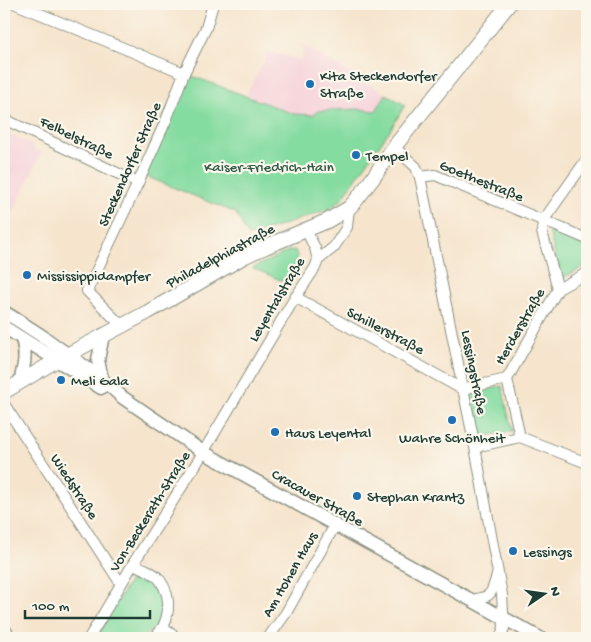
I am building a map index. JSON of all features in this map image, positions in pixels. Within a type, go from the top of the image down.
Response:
[{"type":"main road","name":"Leyentalstraße","points":[[349,208],[394,147],[509,4]]},
{"type":"main road","name":"Philadelphiastraße","points":[[4,392],[62,357],[156,308],[245,256],[326,222],[349,208]]},
{"type":"main road","points":[[4,631],[9,638]]},
{"type":"street","points":[[16,4],[184,73]]},
{"type":"street","name":"Steckendorfer Straße","points":[[122,325],[87,291],[167,118],[184,73],[206,28],[213,4]]},
{"type":"street","name":"Felbelstraße","points":[[4,119],[138,182]]},
{"type":"street","name":"Goethestraße","points":[[394,147],[416,167],[420,177],[434,175],[587,239]]},
{"type":"street","points":[[587,158],[543,220],[542,232],[558,289],[587,273]]},
{"type":"street","name":"Lessingstraße","points":[[420,177],[502,595],[504,628],[500,638]]},
{"type":"street","name":"Leyentalstraße","points":[[203,452],[295,297],[315,268],[318,260],[334,247],[347,227],[349,208]]},
{"type":"street","points":[[306,230],[315,248],[318,260]]},
{"type":"street","name":"Herderstraße","points":[[507,378],[558,289]]},
{"type":"street","name":"Schillerstraße","points":[[295,297],[462,389]]},
{"type":"street","points":[[4,312],[22,322],[62,357]]},
{"type":"street","points":[[4,327],[22,339],[62,357]]},
{"type":"street","points":[[102,379],[98,360],[103,335]]},
{"type":"street","points":[[20,382],[25,357],[22,339]]},
{"type":"street","name":"Cracauer Straße","points":[[62,357],[98,386],[122,397]]},
{"type":"street","name":"Cracauer Straße","points":[[62,357],[102,379],[122,397],[203,452],[540,638]]},
{"type":"street","points":[[462,389],[507,378],[520,437]]},
{"type":"street","name":"Wiedstraße","points":[[4,404],[121,584]]},
{"type":"street","points":[[474,447],[520,437],[587,463]]},
{"type":"street","name":"Von-Beckerath-Straße","points":[[89,638],[203,452]]},
{"type":"street","name":"Am Hohen Haus","points":[[268,638],[286,613],[334,525]]},
{"type":"street","points":[[133,564],[150,572],[160,580],[168,596],[168,614],[163,628],[154,638]]},
{"type":"street","points":[[471,600],[488,596],[493,590],[498,574]]},
{"type":"street","points":[[163,628],[176,638]]},
{"type":"street","points":[[532,638],[540,638]]},
{"type":"shaded area","name":"Kita Steckendorfer Straße","points":[[301,44],[386,94],[376,111],[317,111],[315,115],[297,116],[256,100],[247,93],[266,58],[267,51],[301,60],[305,48]]},
{"type":"shaded area","points":[[4,132],[32,145],[32,148],[42,152],[10,218],[4,215]]},
{"type":"green space","name":"Kaiser-Friedrich-Hain","points":[[184,73],[294,114],[314,115],[317,111],[357,109],[376,111],[386,94],[405,105],[392,127],[341,200],[329,209],[248,236],[236,213],[138,173]]},
{"type":"green space","points":[[549,231],[587,247],[587,265],[561,279]]},
{"type":"green space","points":[[295,250],[297,264],[287,283],[253,268],[288,251]]},
{"type":"green space","points":[[502,386],[512,431],[480,437],[470,392]]},
{"type":"green space","points":[[137,572],[144,574],[158,588],[162,607],[156,626],[143,638],[103,638],[99,633],[133,575]]},
{"type":"tram line","points":[[4,627],[11,638]]},
{"type":"place","name":"Kita Steckendorfer Straße","points":[[310,84]]},
{"type":"place","name":"Tempel","points":[[356,155]]},
{"type":"place","name":"Mississippidampfer","points":[[27,275]]},
{"type":"place","name":"Meli Gala","points":[[61,380]]},
{"type":"place","name":"Wahre Schönheit","points":[[452,420]]},
{"type":"place","name":"Haus Leyental","points":[[275,432]]},
{"type":"place","name":"Stephan Krantz","points":[[357,496]]},
{"type":"place","name":"Lessings","points":[[513,551]]}]
